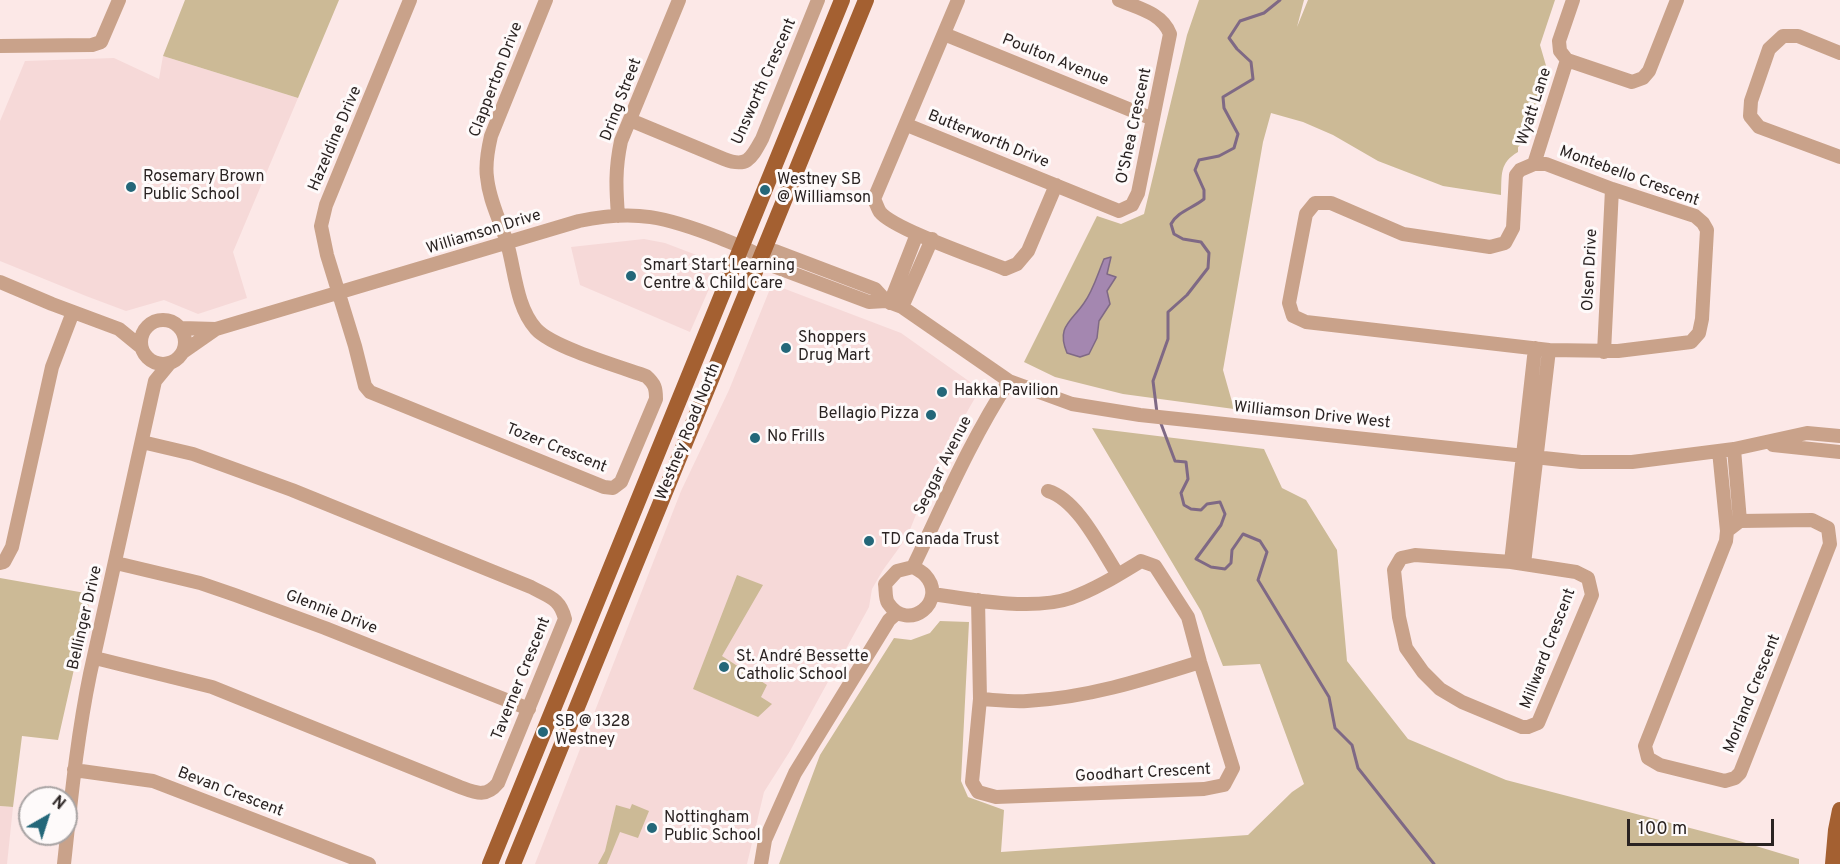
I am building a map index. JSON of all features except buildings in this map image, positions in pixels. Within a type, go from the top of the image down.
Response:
[{"type":"main road","name":"Westney Road North","points":[[490,864],[842,0]]},
{"type":"main road","name":"Westney Road North","points":[[513,864],[866,0]]},
{"type":"main road","points":[[1833,864],[1840,810]]},
{"type":"street","points":[[0,46],[92,45],[101,42],[118,0]]},
{"type":"street","name":"Hazeldine Drive","points":[[339,293],[321,226],[326,205],[380,78],[410,0]]},
{"type":"street","name":"Clapperton Drive","points":[[507,243],[489,193],[486,174],[490,136],[546,0]]},
{"type":"street","name":"Dring Street","points":[[618,216],[616,164],[621,141],[679,0]]},
{"type":"street","name":"Unsworth Crescent","points":[[630,120],[735,163],[742,163],[752,157],[762,139],[818,0]]},
{"type":"street","points":[[958,0],[874,199],[880,212],[891,221],[917,234],[1005,269],[1017,264],[1028,251],[1056,185]]},
{"type":"street","name":"O'Shea Crescent","points":[[1056,185],[1119,211],[1132,205],[1138,193],[1170,34],[1167,25],[1152,13],[1119,0]]},
{"type":"street","points":[[1573,0],[1559,41],[1560,51],[1568,60],[1632,82],[1643,78],[1649,71],[1677,0]]},
{"type":"street","name":"Poulton Avenue","points":[[944,34],[1153,119]]},
{"type":"street","points":[[1840,53],[1798,36],[1783,36],[1769,49],[1751,101],[1750,116],[1759,127],[1840,158]]},
{"type":"street","name":"Wyatt Lane","points":[[1534,164],[1568,60]]},
{"type":"street","name":"Butterworth Drive","points":[[907,125],[1056,185]]},
{"type":"street","name":"Montebello Crescent","points":[[1534,164],[1546,164],[1612,189],[1695,216],[1703,223],[1707,230],[1699,333],[1691,342],[1604,352],[1549,350],[1306,322],[1293,316],[1289,303],[1306,214],[1315,203],[1331,203],[1403,234],[1490,247],[1505,243],[1513,228],[1516,176],[1520,170],[1534,164]]},
{"type":"street","name":"Olsen Drive","points":[[1604,352],[1612,189]]},
{"type":"street","name":"Williamson Drive","points":[[181,328],[216,329],[579,221],[597,218],[643,215],[662,218],[685,224],[761,255]]},
{"type":"street","points":[[893,304],[917,234]]},
{"type":"street","points":[[893,304],[932,239]]},
{"type":"street","name":"Tozer Crescent","points":[[339,293],[365,386],[370,392],[604,487],[613,488],[621,482],[656,399],[654,383],[646,376],[558,344],[536,330],[528,319],[522,303],[507,243]]},
{"type":"street","name":"Williamson Drive West","points":[[761,255],[773,266],[869,302],[893,304],[1009,381],[1072,404],[1140,415],[1581,462],[1632,462],[1719,451],[1807,433],[1840,436]]},
{"type":"street","points":[[0,282],[119,329],[158,364],[169,364],[177,360],[183,352],[185,341],[181,328],[175,323],[165,320],[156,321],[147,326],[119,329]]},
{"type":"street","points":[[0,563],[4,562],[12,547],[52,367],[73,312]]},
{"type":"street","points":[[144,353],[141,336],[147,326]]},
{"type":"street","name":"Williamson Drive","points":[[183,352],[216,329]]},
{"type":"street","points":[[1517,563],[1529,457],[1535,348]]},
{"type":"street","points":[[1529,457],[1549,350]]},
{"type":"street","name":"Bellinger Drive","points":[[144,353],[155,381]]},
{"type":"street","name":"Bellinger Drive","points":[[64,864],[81,721],[155,381],[169,364]]},
{"type":"street","name":"Seggar Avenue","points":[[913,567],[958,473],[996,400],[1009,381]]},
{"type":"street","name":"Taverner Crescent","points":[[95,658],[212,687],[475,793],[492,790],[498,783],[566,619],[562,606],[555,599],[531,587],[292,490],[193,454],[142,442]]},
{"type":"street","name":"Williamson Drive West","points":[[1762,443],[1840,452]]},
{"type":"street","points":[[1728,531],[1740,521],[1734,449]]},
{"type":"street","name":"Morland Crescent","points":[[1719,451],[1728,531],[1726,541],[1645,746],[1648,758],[1660,765],[1725,781],[1735,778],[1740,773],[1830,544],[1828,528],[1812,520],[1740,521]]},
{"type":"street","points":[[1048,492],[1054,493],[1070,505],[1118,575]]},
{"type":"street","name":"Millward Crescent","points":[[1416,555],[1517,563],[1576,572],[1588,578],[1592,595],[1542,715],[1538,723],[1528,727],[1522,727],[1462,702],[1440,689],[1423,672],[1406,648],[1399,617],[1394,570],[1401,558],[1416,555]]},
{"type":"street","name":"Goodhart Crescent","points":[[933,594],[1037,604],[1069,599],[1095,588],[1141,561],[1155,566],[1188,617],[1233,768],[1224,786],[1204,789],[996,797],[978,792],[972,782],[980,699],[978,600]]},
{"type":"street","name":"Glennie Drive","points":[[116,563],[200,583],[235,595],[529,709]]},
{"type":"street","points":[[913,567],[925,574],[932,585],[933,594],[927,608],[918,614],[908,616],[897,613],[887,602],[885,584],[897,571],[913,567]]},
{"type":"street","points":[[761,864],[765,840],[795,773],[889,620],[897,613]]},
{"type":"street","points":[[980,699],[1026,701],[1096,693],[1200,662]]},
{"type":"street","name":"Bevan Crescent","points":[[74,770],[153,781],[369,864]]},
{"type":"shaded area","points":[[185,0],[339,0],[298,98],[163,56]]},
{"type":"shaded area","points":[[1199,0],[1304,0],[1297,27],[1308,0],[1555,0],[1540,45],[1547,69],[1525,142],[1507,161],[1503,170],[1501,195],[1443,186],[1378,161],[1333,135],[1303,122],[1271,113],[1263,142],[1223,370],[1234,409],[1123,394],[1055,377],[1024,362],[1097,216],[1121,224],[1144,214],[1187,35]]},
{"type":"shaded area","name":"Rosemary Brown Public School","points":[[163,56],[298,98],[233,252],[247,298],[198,314],[164,300],[126,311],[0,261],[0,121],[25,61],[114,58],[159,79]]},
{"type":"shaded area","points":[[644,239],[665,243],[720,264],[690,332],[580,285],[571,247]]},
{"type":"shaded area","points":[[1111,257],[1107,274],[1116,277],[1107,291],[1110,304],[1099,321],[1097,338],[1089,354],[1080,357],[1067,353],[1063,337],[1064,331],[1087,298],[1104,259]]},
{"type":"shaded area","points":[[772,284],[901,333],[980,389],[933,472],[907,537],[872,589],[869,607],[790,751],[764,792],[747,864],[535,864],[681,491],[729,390]]},
{"type":"shaded area","points":[[1092,428],[1264,449],[1282,488],[1306,500],[1337,550],[1347,661],[1408,739],[1506,780],[1736,840],[1799,859],[1799,864],[779,864],[820,755],[894,638],[911,640],[930,633],[940,621],[969,622],[961,781],[968,797],[1004,810],[1001,852],[1248,835],[1292,792],[1304,784],[1260,664],[1223,666],[1201,611]]},
{"type":"shaded area","points":[[737,575],[763,585],[722,656],[767,685],[761,697],[772,704],[758,717],[693,689]]},
{"type":"shaded area","points":[[0,578],[91,594],[58,740],[22,736],[13,807],[0,806]]},
{"type":"shaded area","points":[[632,804],[649,811],[638,838],[620,832],[607,864],[598,864],[605,851],[616,805],[630,809]]},
{"type":"shaded area","points":[[0,806],[13,807],[7,864],[0,864]]},
{"type":"waterway","points":[[1157,413],[1153,381],[1168,339],[1168,312],[1187,295],[1208,268],[1209,253],[1201,242],[1183,239],[1174,234],[1171,224],[1181,213],[1204,199],[1204,190],[1195,170],[1199,160],[1219,156],[1234,148],[1238,134],[1224,108],[1223,97],[1253,79],[1251,62],[1229,38],[1240,21],[1264,13],[1280,0]]},
{"type":"waterway","points":[[1160,421],[1175,461],[1186,462],[1188,479],[1181,493],[1184,505],[1191,509],[1201,510],[1207,504],[1220,502],[1225,514],[1221,525],[1196,559],[1211,567],[1225,569],[1231,563],[1232,550],[1243,534],[1260,541],[1267,552],[1258,580],[1329,697],[1335,728],[1352,745],[1358,768],[1434,864]]},
{"type":"place","name":"Rosemary Brown Public School","points":[[131,187]]},
{"type":"place","name":"Westney SB @ Williamson","points":[[765,190]]},
{"type":"place","name":"Smart Start Learning Centre & Child Care","points":[[631,276]]},
{"type":"place","name":"Shoppers Drug Mart","points":[[786,348]]},
{"type":"place","name":"Hakka Pavilion","points":[[942,392]]},
{"type":"place","name":"Bellagio Pizza","points":[[931,415]]},
{"type":"place","name":"No Frills","points":[[755,438]]},
{"type":"place","name":"TD Canada Trust","points":[[869,541]]},
{"type":"place","name":"St. André Bessette Catholic School","points":[[724,667]]},
{"type":"place","name":"SB @ 1328 Westney","points":[[543,732]]},
{"type":"place","name":"Nottingham Public School","points":[[652,828]]}]
